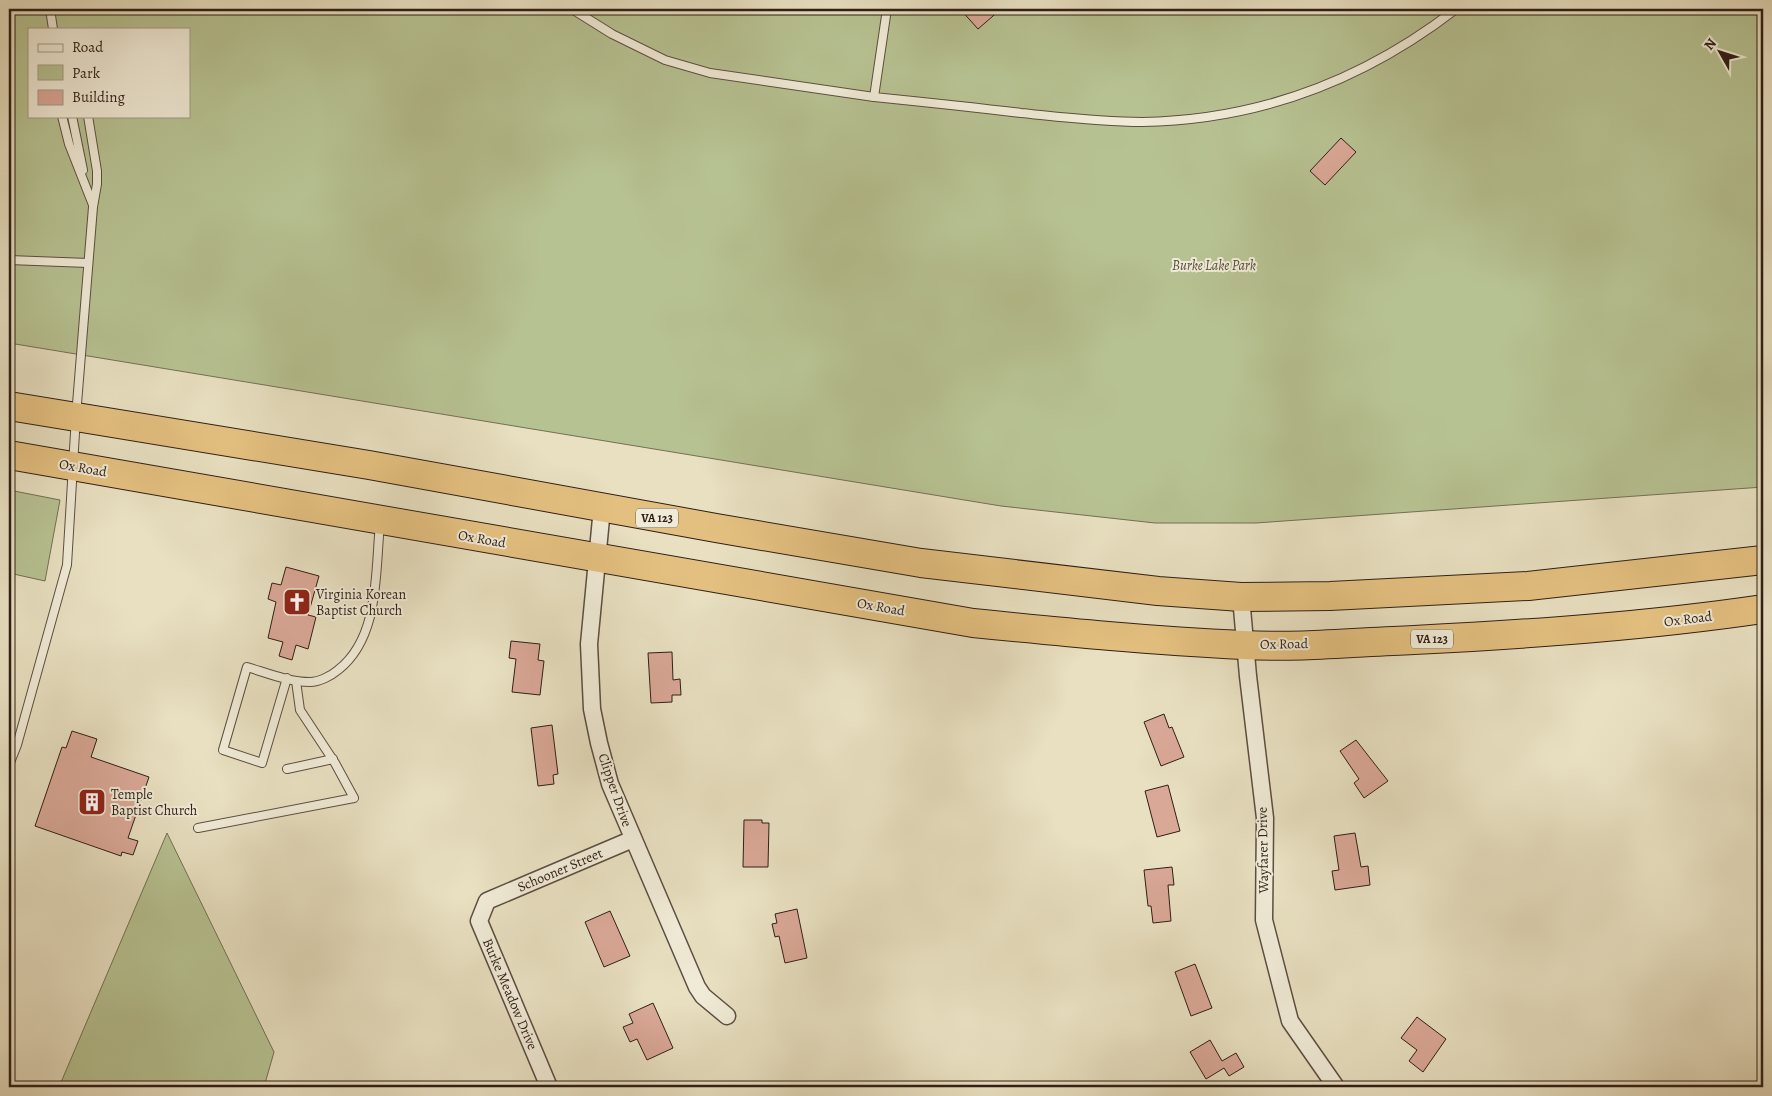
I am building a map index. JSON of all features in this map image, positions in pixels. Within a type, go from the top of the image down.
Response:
[{"type":"highway","name":"VA 123","points":[[9,406],[369,465],[602,508],[921,562],[1158,591],[1241,597],[1330,596],[1528,586],[1763,560]]},
{"type":"highway","name":"Ox Road","points":[[9,454],[380,521],[800,592],[973,624],[1245,645],[1335,644],[1540,634],[1681,621],[1763,609]]},
{"type":"street","name":"Clipper Drive","points":[[602,508],[589,644],[592,709],[610,784],[697,987],[703,996],[727,1016]]},
{"type":"street","name":"Wayfarer Drive","points":[[1241,597],[1265,818],[1264,920],[1290,1021],[1336,1087]]},
{"type":"street","name":"Schooner Street","points":[[487,901],[632,839]]},
{"type":"street","name":"Burke Meadow Drive","points":[[487,901],[479,921],[549,1087]]},
{"type":"lane","points":[[50,9],[53,28]]},
{"type":"lane","points":[[572,9],[612,34],[665,60],[710,73],[874,97],[1085,120],[1142,122],[1226,114],[1287,99],[1343,79],[1397,51],[1456,9]]},
{"type":"lane","points":[[874,97],[887,9]]},
{"type":"lane","points":[[62,118],[69,144],[86,184]]},
{"type":"lane","points":[[72,118],[86,184],[93,207]]},
{"type":"lane","points":[[9,765],[17,745],[67,565],[88,263],[97,184],[88,118]]},
{"type":"lane","points":[[9,260],[88,263]]},
{"type":"lane","points":[[287,678],[262,763],[223,750],[247,667],[287,678],[296,681],[313,682],[332,675],[351,660],[363,642],[371,611],[380,521]]},
{"type":"lane","points":[[198,828],[354,798],[333,759],[300,710],[296,681]]},
{"type":"lane","points":[[287,769],[333,759]]},
{"type":"green space","name":"Burke Lake Park","points":[[9,9],[1763,9],[1763,487],[1256,523],[1155,523],[1001,506],[9,343]]},
{"type":"green space","points":[[9,490],[60,500],[45,581],[9,573]]},
{"type":"green space","points":[[167,833],[274,1052],[264,1087],[59,1087]]},
{"type":"building","points":[[960,9],[1001,9],[978,29]]},
{"type":"building","points":[[1341,138],[1356,152],[1325,185],[1310,171]]},
{"type":"building","points":[[286,567],[319,576],[308,615],[316,617],[308,649],[296,645],[292,660],[279,656],[283,642],[268,638],[276,602],[268,599],[272,583],[281,585]]},
{"type":"building","points":[[511,641],[540,644],[538,660],[544,661],[540,695],[512,692],[516,659],[509,658]]},
{"type":"building","points":[[672,652],[673,680],[680,679],[681,695],[672,695],[672,702],[651,703],[648,653]]},
{"type":"building","points":[[1164,714],[1169,728],[1172,727],[1184,757],[1161,766],[1144,722]]},
{"type":"building","points":[[552,725],[558,774],[553,775],[554,784],[538,786],[531,728]]},
{"type":"building","name":"Temple Baptist Church","points":[[72,731],[97,739],[91,757],[149,777],[128,838],[138,841],[133,855],[122,852],[121,856],[35,826],[62,747],[66,748]]},
{"type":"building","points":[[1356,740],[1388,781],[1364,798],[1354,783],[1359,779],[1340,751]]},
{"type":"building","points":[[1168,785],[1180,831],[1157,837],[1145,791]]},
{"type":"building","points":[[744,820],[762,820],[762,823],[769,823],[768,867],[743,867]]},
{"type":"building","points":[[1355,833],[1361,867],[1368,866],[1370,885],[1335,890],[1332,871],[1339,870],[1334,836]]},
{"type":"building","points":[[1172,867],[1174,885],[1168,885],[1171,921],[1153,923],[1151,906],[1148,906],[1144,870]]},
{"type":"building","points":[[797,909],[807,958],[785,963],[779,936],[775,937],[772,924],[777,923],[775,914]]},
{"type":"building","points":[[610,911],[630,956],[604,967],[585,922]]},
{"type":"building","points":[[1195,964],[1212,1008],[1191,1016],[1175,972]]},
{"type":"building","points":[[653,1003],[673,1048],[647,1060],[637,1039],[630,1042],[623,1027],[633,1023],[629,1014]]},
{"type":"building","points":[[1417,1017],[1446,1039],[1423,1072],[1409,1061],[1417,1050],[1401,1038]]},
{"type":"building","points":[[1210,1040],[1222,1061],[1236,1053],[1244,1067],[1229,1076],[1224,1068],[1206,1079],[1190,1052]]},
{"type":"place","name":"Virginia Korean Baptist Church","points":[[297,602]]},
{"type":"place","name":"Temple Baptist Church","points":[[92,802]]}]
